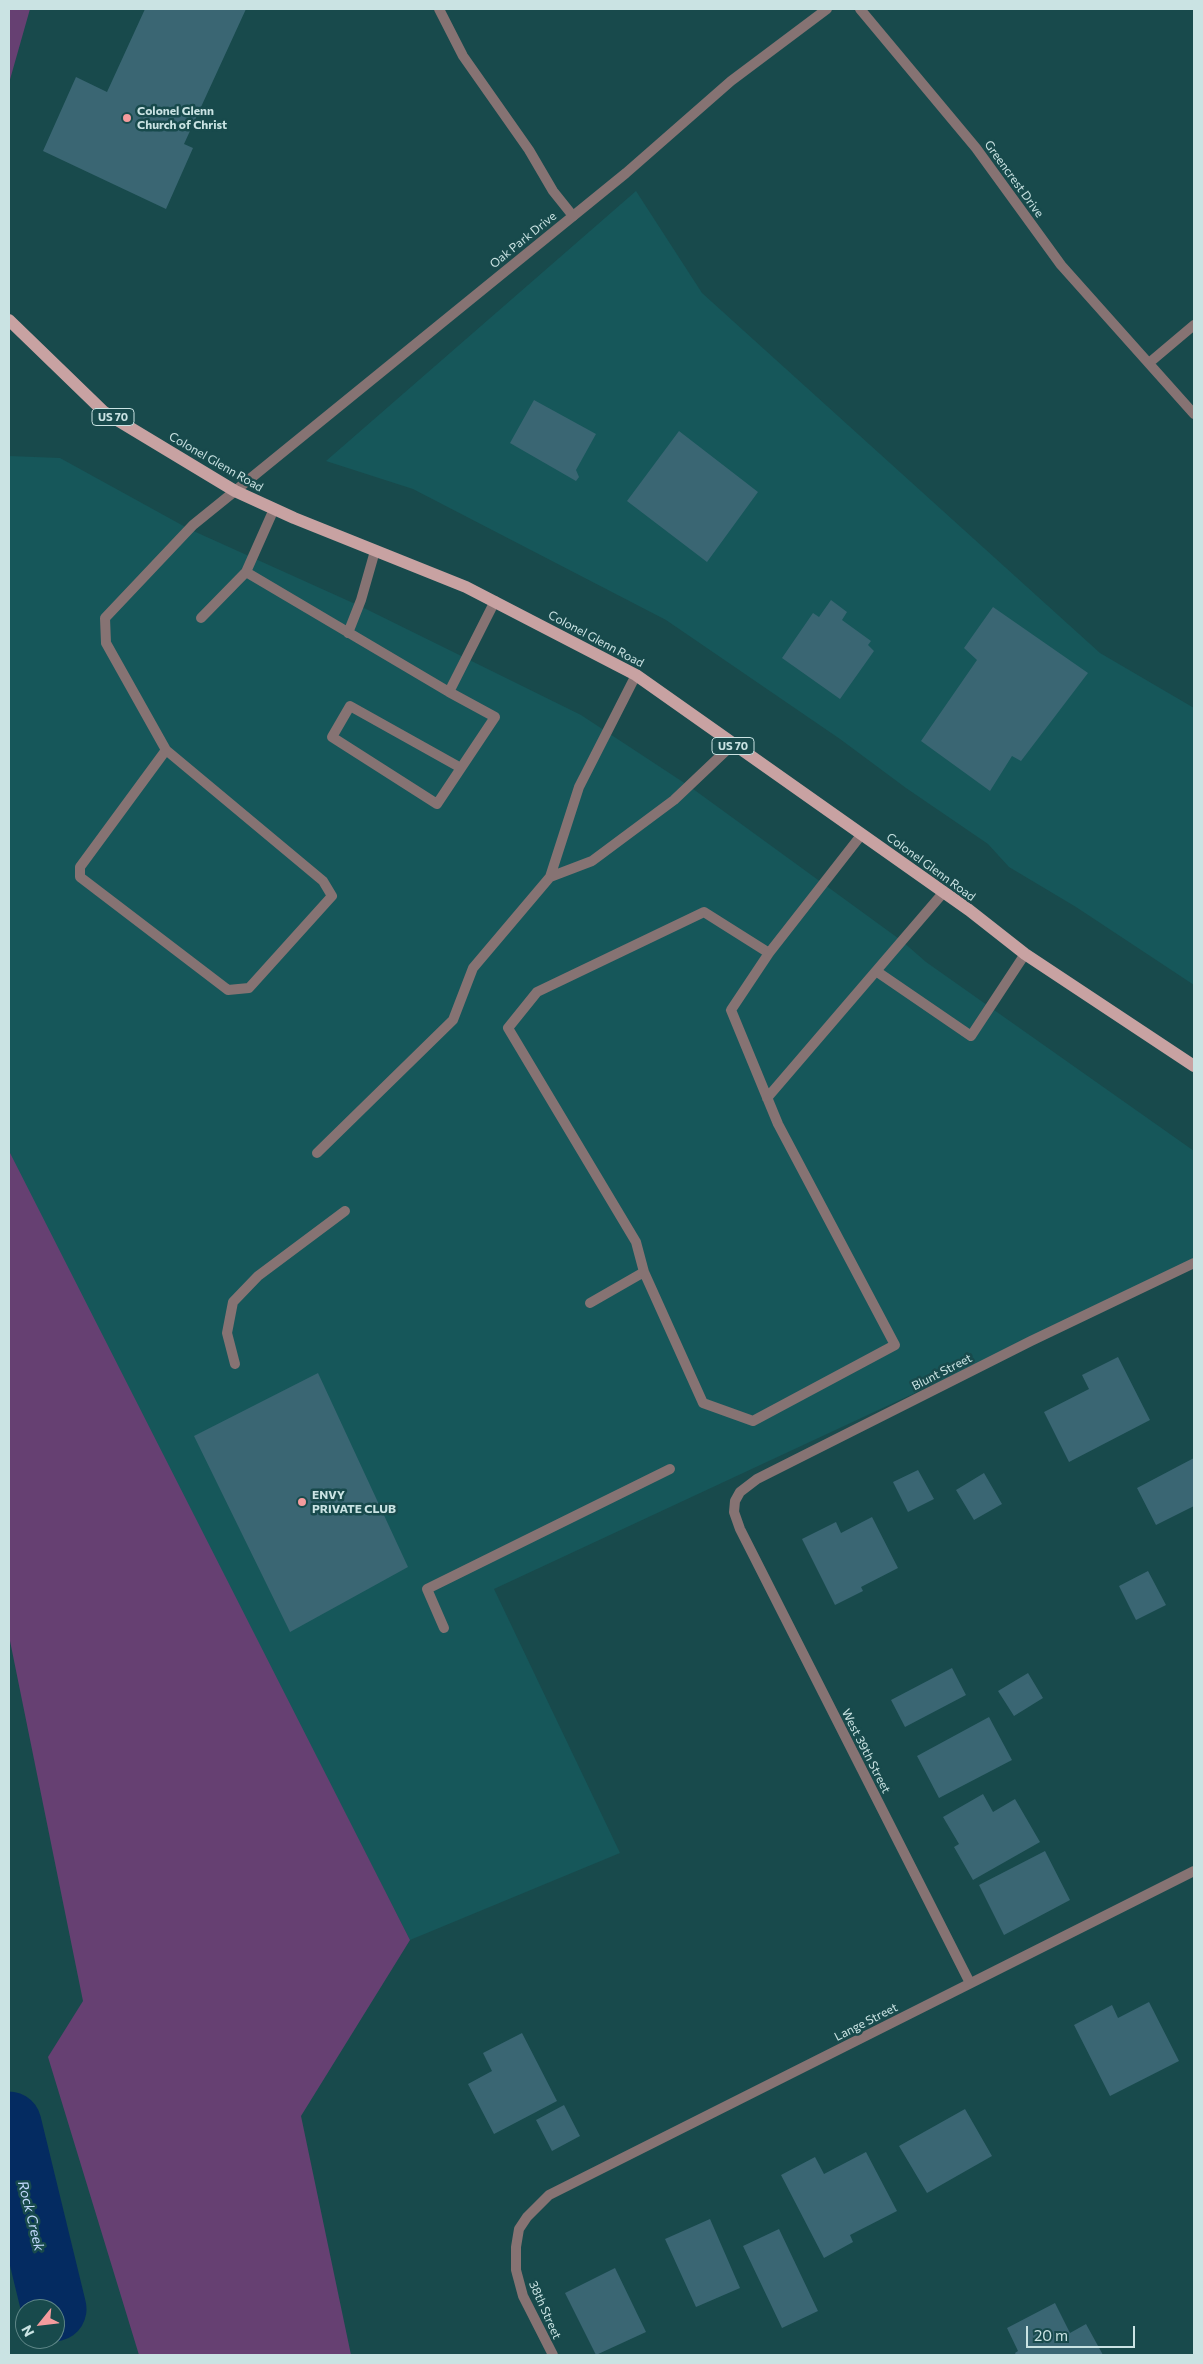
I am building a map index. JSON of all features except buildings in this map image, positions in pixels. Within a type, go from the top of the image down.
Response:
[{"type":"main road","name":"Colonel Glenn Road","points":[[9,320],[104,412],[235,491],[375,551],[466,587],[636,675],[732,745],[969,910],[1025,954],[1194,1066]]},
{"type":"street","points":[[439,9],[463,56],[529,150],[553,191],[573,216]]},
{"type":"street","name":"Oak Park Drive","points":[[166,750],[106,643],[104,618],[193,524],[626,173],[732,81],[827,9]]},
{"type":"street","name":"Greencrest Drive","points":[[860,9],[976,148],[1061,264],[1194,414]]},
{"type":"street","points":[[1149,363],[1194,325]]},
{"type":"street","points":[[201,618],[246,572],[274,509]]},
{"type":"street","points":[[348,633],[361,600],[375,551]]},
{"type":"street","points":[[246,572],[495,717],[438,804],[332,737],[350,706],[461,768]]},
{"type":"street","points":[[450,692],[495,601]]},
{"type":"street","points":[[317,1153],[453,1020],[473,968],[550,877],[579,787],[636,675]]},
{"type":"street","points":[[550,877],[592,861],[674,800],[732,745]]},
{"type":"street","points":[[166,750],[324,881],[332,896],[249,988],[228,990],[80,877],[80,868],[166,750]]},
{"type":"street","points":[[770,954],[704,912],[537,992],[508,1028],[636,1242],[644,1272],[703,1403],[753,1421],[894,1345],[778,1124],[731,1010],[770,954],[862,834]]},
{"type":"street","points":[[767,1098],[943,893]]},
{"type":"street","points":[[876,971],[971,1036],[1025,954]]},
{"type":"street","points":[[235,1364],[228,1333],[233,1302],[258,1276],[345,1211]]},
{"type":"street","name":"Blunt Street","points":[[740,1529],[734,1512],[735,1501],[740,1492],[757,1479],[1032,1341],[1194,1263]]},
{"type":"street","points":[[590,1303],[644,1272]]},
{"type":"street","points":[[444,1628],[427,1589],[670,1469]]},
{"type":"street","name":"West 39th Street","points":[[740,1529],[970,1983]]},
{"type":"street","name":"Lange Street","points":[[549,2195],[1194,1871]]},
{"type":"street","name":"38th Street","points":[[549,2195],[527,2217],[519,2229],[516,2247],[516,2270],[523,2296],[553,2355]]},
{"type":"shaded area","points":[[9,9],[30,9],[9,83]]},
{"type":"shaded area","points":[[636,191],[702,293],[1100,653],[1194,708],[1194,985],[1076,907],[1009,867],[988,844],[906,788],[840,739],[666,620],[413,489],[326,461]]},
{"type":"shaded area","points":[[9,456],[60,458],[189,529],[362,607],[581,715],[689,786],[902,941],[926,962],[1194,1151],[1194,1263],[494,1589],[620,1853],[410,1940],[9,1158]]},
{"type":"shaded area","points":[[9,1151],[410,1940],[301,2116],[351,2355],[139,2355],[48,2057],[83,2001],[9,1636]]},
{"type":"waterway","name":"Rock Creek","points":[[9,2124],[52,2299]]},
{"type":"place","name":"Colonel Glenn Church of Christ","points":[[127,118]]},
{"type":"place","name":"ENVY PRIVATE CLUB","points":[[302,1502]]}]
